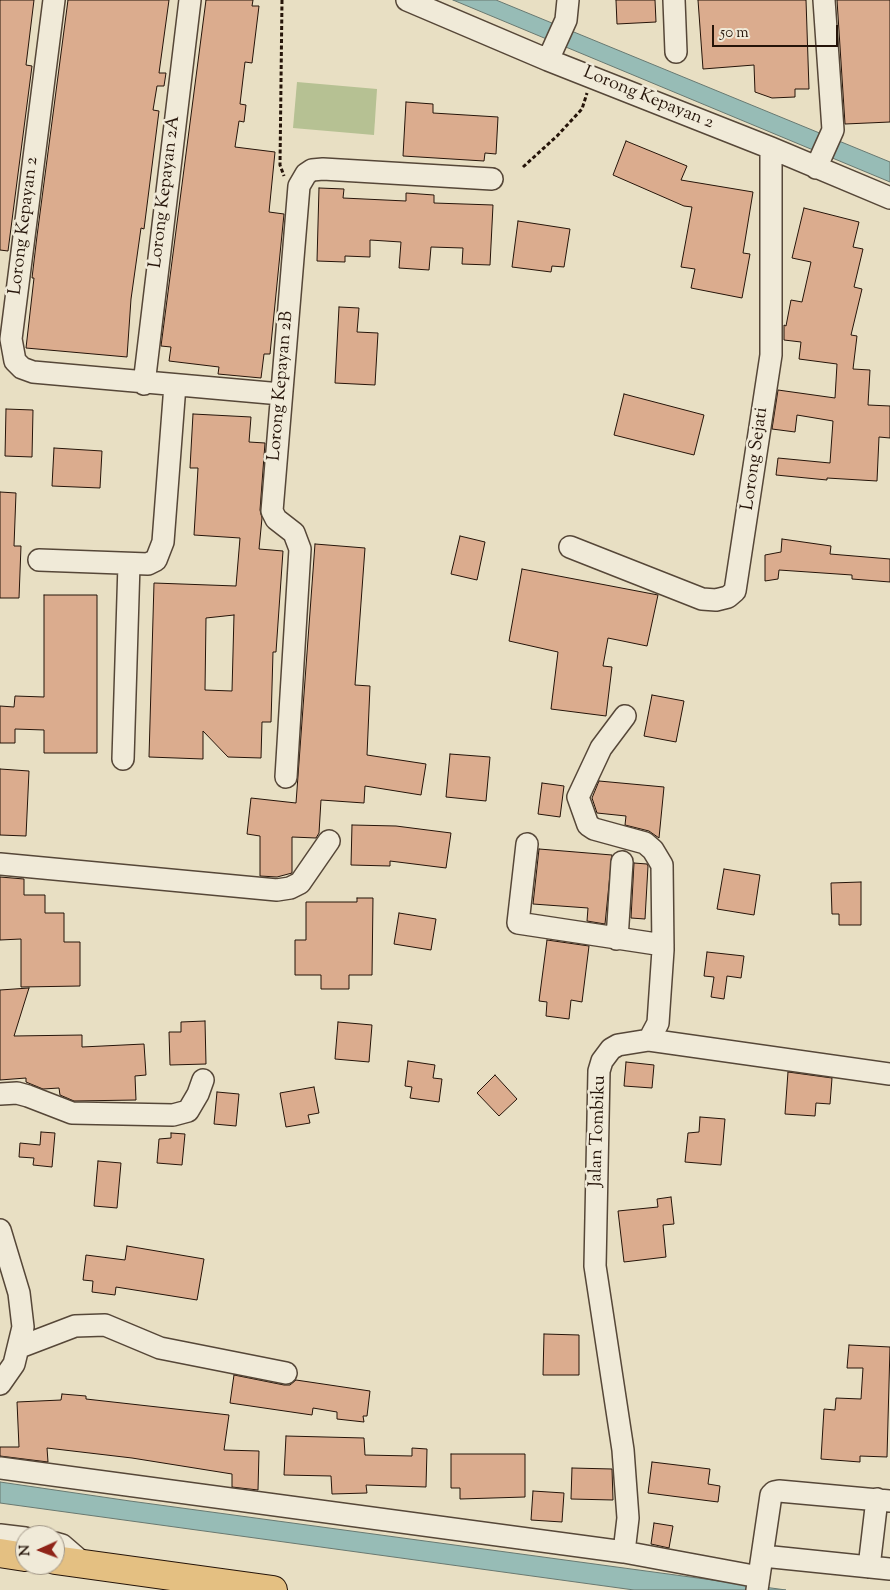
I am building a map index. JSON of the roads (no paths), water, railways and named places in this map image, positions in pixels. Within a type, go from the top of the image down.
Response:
[{"type":"highway","points":[[0,1553],[15,1555]]},
{"type":"highway","points":[[65,1561],[273,1590]]},
{"type":"street","name":"Lorong Kepayan 2","points":[[54,0],[11,339],[15,361],[22,368],[32,372],[144,384],[281,394]]},
{"type":"street","name":"Lorong Kepayan 2A","points":[[144,384],[190,0]]},
{"type":"street","name":"Lorong Kepayan 2","points":[[407,0],[550,55],[588,75],[770,148],[818,163],[890,198]]},
{"type":"street","points":[[674,0],[676,52]]},
{"type":"street","points":[[818,163],[833,130],[824,0]]},
{"type":"street","points":[[550,55],[567,10]]},
{"type":"street","name":"Lorong Sejati","points":[[570,547],[702,599],[716,600],[728,597],[735,591],[771,355],[770,148]]},
{"type":"street","name":"Lorong Kepayan 2B","points":[[286,777],[300,554],[294,533],[276,519],[272,511],[299,186],[306,174],[312,170],[323,169],[492,179]]},
{"type":"street","points":[[38,560],[148,564],[156,560],[163,542],[175,385]]},
{"type":"street","points":[[123,759],[129,564]]},
{"type":"street","points":[[625,716],[601,748],[578,797],[588,825],[594,829],[645,843],[659,858],[662,865],[663,944],[658,1023],[650,1040]]},
{"type":"street","points":[[0,864],[277,890],[290,888],[300,883],[329,840]]},
{"type":"street","points":[[527,844],[518,923],[617,940],[663,944]]},
{"type":"street","points":[[617,940],[622,862]]},
{"type":"street","name":"Jalan Tombiku","points":[[624,1552],[628,1518],[623,1450],[595,1266],[599,1071],[602,1061],[611,1049],[618,1045],[650,1040],[890,1074]]},
{"type":"street","points":[[0,1094],[17,1093],[58,1109],[78,1114],[173,1115],[188,1111],[198,1094],[203,1080]]},
{"type":"street","points":[[0,1230],[23,1311],[20,1347],[14,1364],[2,1380]]},
{"type":"street","points":[[20,1347],[75,1326],[105,1325],[160,1348],[286,1373]]},
{"type":"street","points":[[0,1468],[624,1552],[758,1584],[771,1495],[774,1492],[884,1500],[869,1567]]},
{"type":"street","points":[[0,1535],[15,1537]]},
{"type":"street","points":[[65,1548],[84,1564]]},
{"type":"street","points":[[763,1556],[890,1569]]},
{"type":"water","points":[[453,0],[496,0],[890,162],[890,182]]},
{"type":"water","points":[[0,1482],[786,1590],[634,1590],[0,1503]]}]
